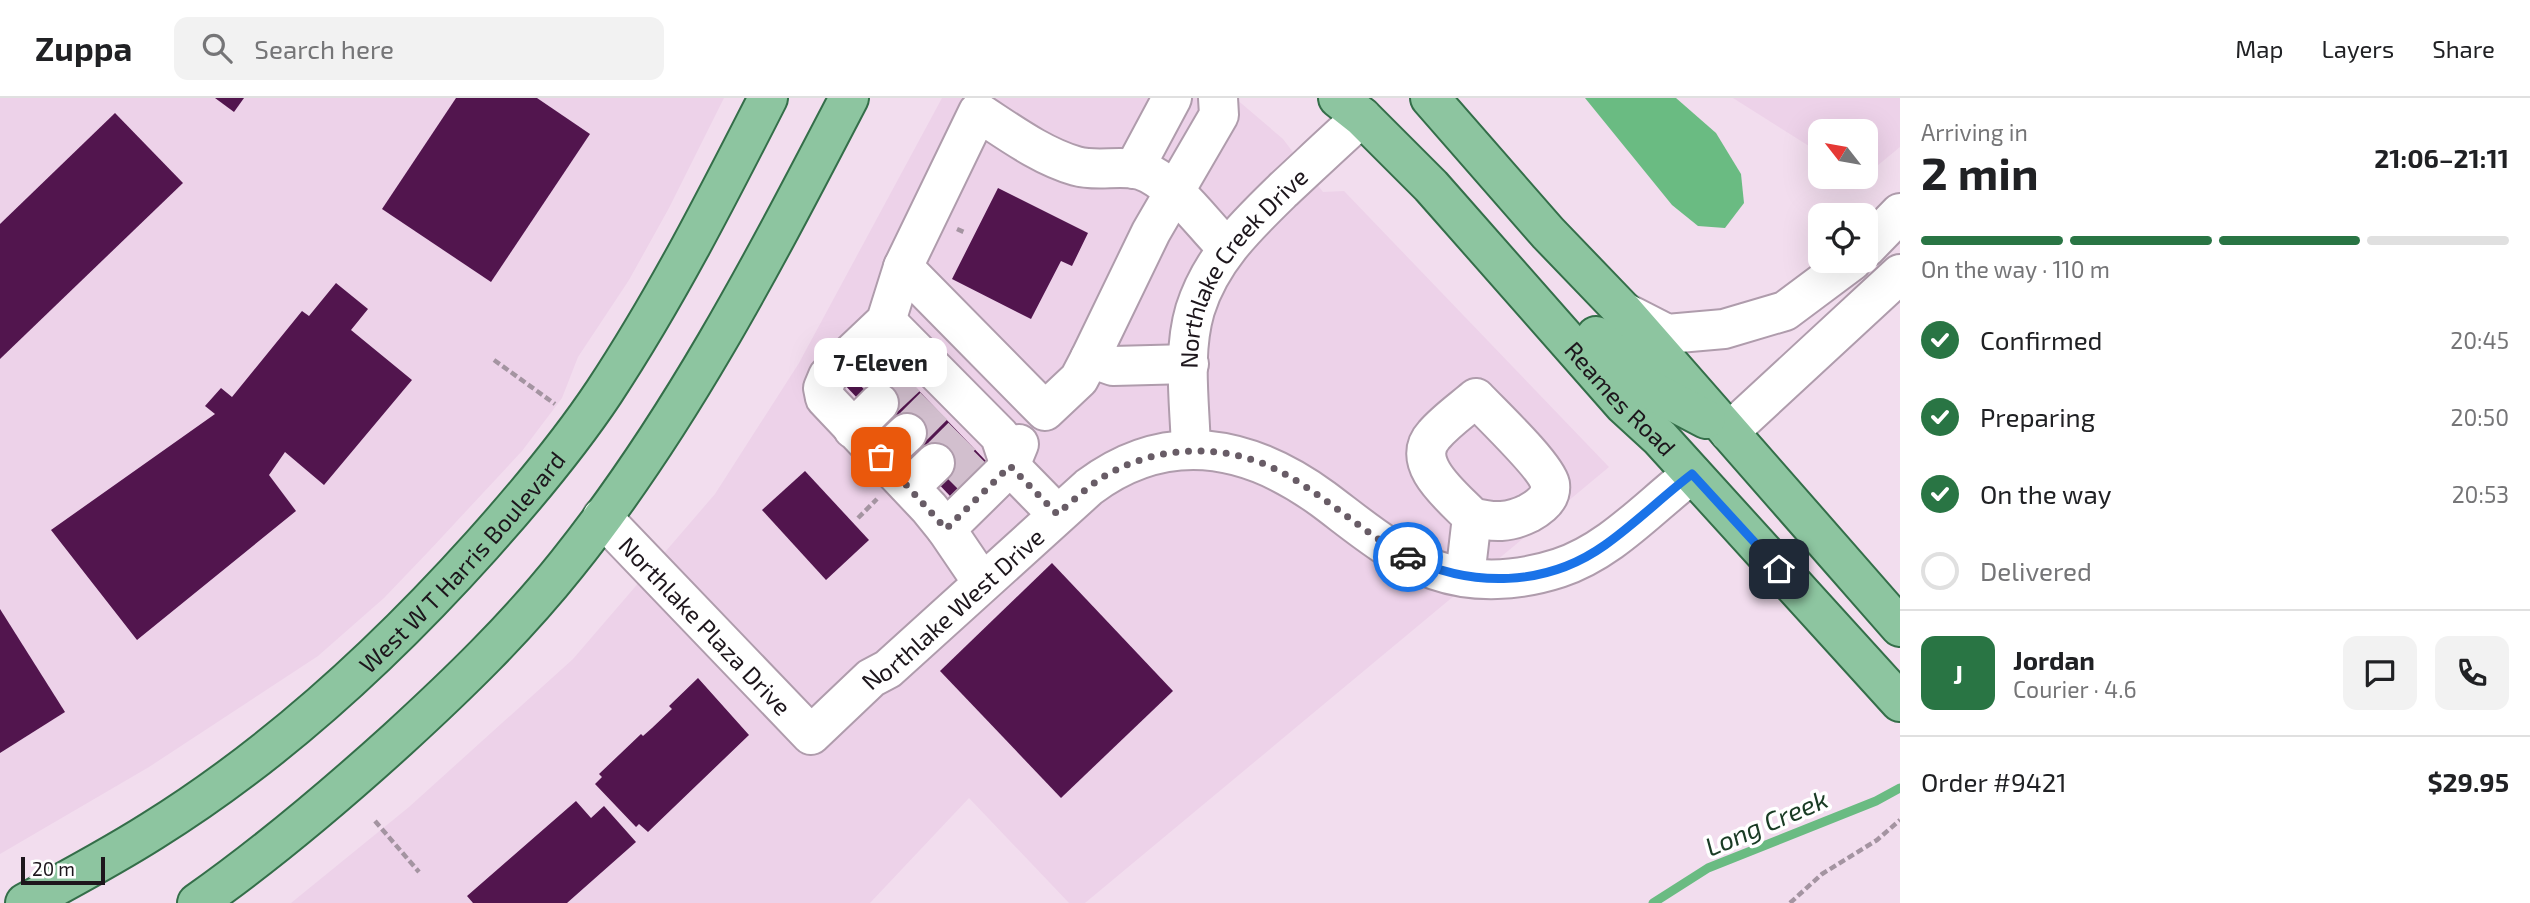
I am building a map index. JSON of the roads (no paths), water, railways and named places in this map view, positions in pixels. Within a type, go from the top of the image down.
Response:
[{"type":"main road","name":"West W T Harris Boulevard","points":[[25,903],[152,831],[223,783],[344,684],[394,638],[454,576],[510,513],[602,394],[660,304],[768,98]]},
{"type":"main road","points":[[197,903],[247,868],[355,779],[445,696],[523,617],[602,517],[659,436],[720,336],[783,224],[849,98]]},
{"type":"main road","points":[[1430,98],[1548,233],[1624,312],[1900,627]]},
{"type":"main road","name":"Reames Road","points":[[1350,108],[1431,186],[1624,405],[1660,438],[1900,702]]},
{"type":"main road","points":[[1497,260],[1534,272],[1645,387],[1729,432]]},
{"type":"main road","points":[[1692,474],[1737,495],[1860,635],[1900,662]]},
{"type":"street","points":[[1134,169],[1172,98]]},
{"type":"street","points":[[935,494],[988,441],[1023,435],[1079,379],[1151,232],[1219,115],[1218,98]]},
{"type":"street","points":[[1057,514],[902,349],[903,267],[982,105],[1029,145],[1053,158],[1078,167],[1102,170],[1134,169],[1151,174],[1175,192],[1227,247]]},
{"type":"street","name":"Northlake Creek Drive","points":[[1191,450],[1189,364],[1195,312],[1205,286],[1227,247],[1350,108]]},
{"type":"street","points":[[1878,236],[1900,213]]},
{"type":"street","points":[[903,267],[1045,411]]},
{"type":"street","points":[[1624,312],[1667,334],[1724,329],[1785,311],[1836,273]]},
{"type":"street","points":[[1729,432],[1900,274]]},
{"type":"street","points":[[902,349],[828,376],[823,388],[825,398],[856,405],[894,445],[935,494],[982,582]]},
{"type":"street","points":[[1090,358],[1113,366],[1189,364]]},
{"type":"street","points":[[1465,577],[1472,517],[1434,476],[1427,466],[1426,452],[1431,437],[1476,398],[1540,468],[1549,482],[1550,494],[1534,510],[1504,522],[1490,522],[1472,517]]},
{"type":"street","name":"Northlake West Drive","points":[[811,735],[871,678],[888,669],[1057,514],[1103,477],[1150,457],[1176,451],[1220,451],[1263,463],[1284,473],[1405,556],[1434,570],[1465,577],[1505,580],[1561,568],[1583,558],[1606,544],[1692,474]]},
{"type":"street","name":"Northlake Plaza Drive","points":[[602,517],[811,735]]},
{"type":"waterway","name":"Long Creek","points":[[1653,903],[1708,868],[1876,801],[1900,788]]},
{"type":"tunnel","points":[[857,382],[888,352]]},
{"type":"tunnel","points":[[879,403],[909,375]]},
{"type":"tunnel","points":[[907,433],[936,404]]},
{"type":"tunnel","points":[[935,463],[965,433]]},
{"type":"tunnel","points":[[953,484],[983,454]]},
{"type":"place","name":"7-Eleven","points":[[881,457]]}]
